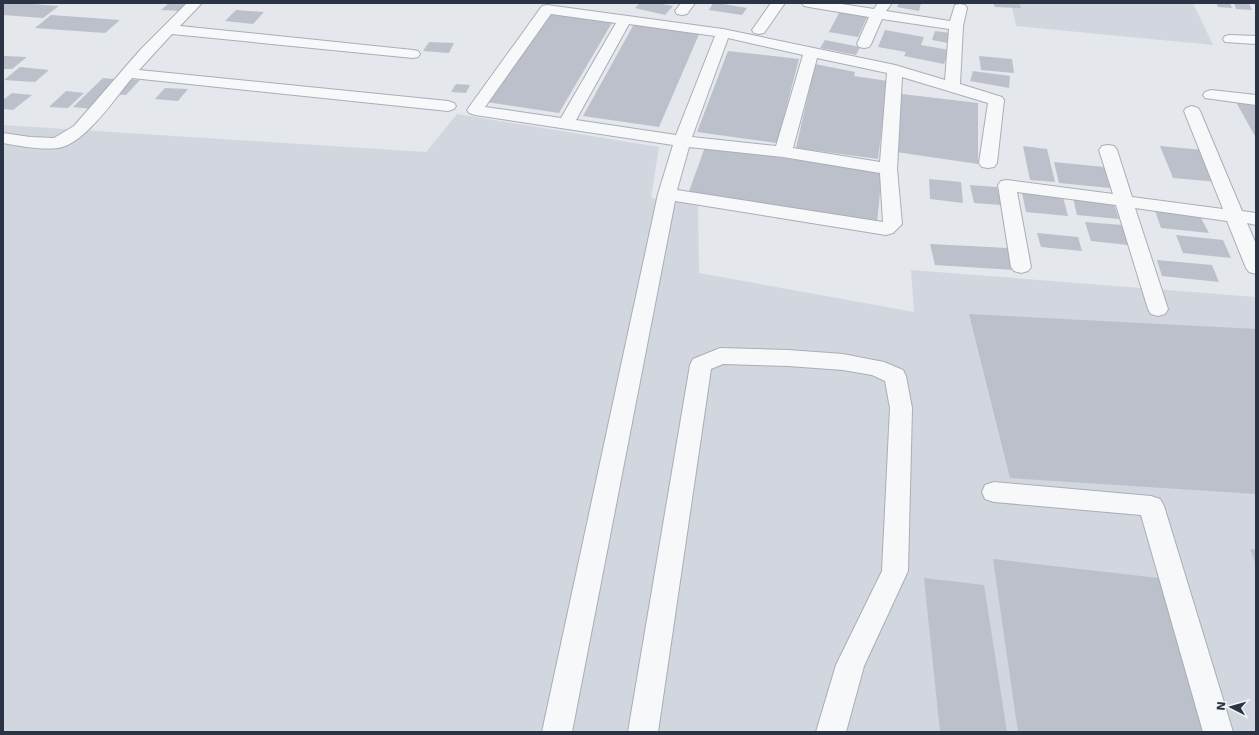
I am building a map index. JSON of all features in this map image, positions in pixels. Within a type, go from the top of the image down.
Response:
[{"type":"street","points":[[3,138],[57,144],[80,130],[146,52],[196,3]]},
{"type":"street","points":[[759,30],[778,3]]},
{"type":"street","points":[[809,3],[881,8],[956,26]]},
{"type":"street","points":[[864,44],[881,8]]},
{"type":"street","points":[[952,87],[956,26],[960,8]]},
{"type":"street","points":[[888,169],[783,152],[682,141],[475,110],[547,9],[723,33],[895,70],[996,100],[988,163]]},
{"type":"street","points":[[566,124],[625,19]]},
{"type":"street","points":[[169,29],[413,54]]},
{"type":"street","points":[[557,732],[667,194],[682,141],[723,33]]},
{"type":"street","points":[[1230,39],[1256,40]]},
{"type":"street","points":[[783,152],[811,52]]},
{"type":"street","points":[[667,194],[886,229],[894,224],[888,169],[895,70]]},
{"type":"street","points":[[128,73],[448,106]]},
{"type":"street","points":[[1211,95],[1256,100]]},
{"type":"street","points":[[1192,111],[1256,268]]},
{"type":"street","points":[[1108,150],[1158,309]]},
{"type":"street","points":[[1021,267],[1007,185],[1256,219]]},
{"type":"street","points":[[643,732],[701,365],[720,356],[788,358],[843,362],[876,368],[895,376],[901,408],[895,571],[850,665],[831,732]]},
{"type":"street","points":[[994,492],[1151,506],[1218,732]]},
{"type":"shaded area","points":[[1011,3],[1193,3],[1213,45],[1016,26]]},
{"type":"shaded area","points":[[457,114],[659,147],[651,198],[698,204],[699,273],[914,312],[911,270],[1256,297],[1256,732],[3,732],[3,125],[426,152]]},
{"type":"building","points":[[3,3],[59,6],[43,18],[3,15]]},
{"type":"building","points":[[169,3],[190,4],[182,11],[161,10]]},
{"type":"building","points":[[640,3],[657,3],[673,6],[665,15],[635,8]]},
{"type":"building","points":[[713,3],[747,8],[742,15],[709,10]]},
{"type":"building","points":[[899,3],[921,3],[919,11],[897,7]]},
{"type":"building","points":[[993,3],[1019,3],[1021,8],[995,7]]},
{"type":"building","points":[[1216,3],[1230,3],[1232,8],[1218,7]]},
{"type":"building","points":[[1234,3],[1249,3],[1252,10],[1236,9]]},
{"type":"building","points":[[236,10],[264,12],[253,24],[225,21]]},
{"type":"building","points":[[840,11],[868,15],[858,37],[829,32]]},
{"type":"building","points":[[548,13],[613,21],[559,113],[486,102]]},
{"type":"building","points":[[51,15],[120,20],[105,33],[35,28]]},
{"type":"building","points":[[634,24],[700,32],[659,127],[583,116]]},
{"type":"building","points":[[885,30],[924,37],[921,45],[949,50],[944,64],[904,56],[906,52],[878,47]]},
{"type":"building","points":[[935,31],[951,33],[948,43],[932,40]]},
{"type":"building","points":[[825,40],[860,47],[856,55],[820,48]]},
{"type":"building","points":[[429,42],[454,43],[449,53],[423,51]]},
{"type":"building","points":[[728,51],[799,59],[777,143],[697,132]]},
{"type":"building","points":[[3,56],[27,57],[12,69],[3,69]]},
{"type":"building","points":[[979,56],[1012,59],[1014,73],[981,70]]},
{"type":"building","points":[[815,64],[855,72],[854,76],[888,81],[878,159],[796,148]]},
{"type":"building","points":[[20,67],[49,70],[35,82],[4,80]]},
{"type":"building","points":[[973,71],[1010,76],[1009,88],[970,81]]},
{"type":"building","points":[[103,78],[122,80],[93,109],[73,107]]},
{"type":"building","points":[[125,79],[140,80],[126,95],[111,94]]},
{"type":"building","points":[[456,84],[470,85],[466,93],[451,92]]},
{"type":"building","points":[[165,88],[188,89],[178,101],[155,99]]},
{"type":"building","points":[[66,91],[84,93],[68,108],[49,107]]},
{"type":"building","points":[[12,93],[32,95],[13,110],[3,109],[3,100]]},
{"type":"building","points":[[902,94],[978,103],[978,164],[896,152]]},
{"type":"building","points":[[1236,102],[1256,104],[1256,138]]},
{"type":"building","points":[[1023,146],[1047,149],[1055,182],[1030,180]]},
{"type":"building","points":[[1160,146],[1203,150],[1218,182],[1173,178]]},
{"type":"building","points":[[705,147],[882,172],[877,223],[688,194]]},
{"type":"building","points":[[1054,162],[1104,167],[1110,188],[1059,183]]},
{"type":"building","points":[[929,179],[961,182],[963,203],[930,199]]},
{"type":"building","points":[[970,185],[997,187],[1001,205],[974,203]]},
{"type":"building","points":[[1022,193],[1063,197],[1068,216],[1026,212]]},
{"type":"building","points":[[1073,198],[1113,202],[1119,219],[1077,215]]},
{"type":"building","points":[[1154,208],[1200,216],[1209,233],[1161,228]]},
{"type":"building","points":[[1085,222],[1122,225],[1128,245],[1091,241]]},
{"type":"building","points":[[1037,233],[1078,237],[1082,251],[1041,247]]},
{"type":"building","points":[[1176,235],[1223,240],[1231,258],[1183,253]]},
{"type":"building","points":[[930,244],[1008,248],[1014,270],[935,265]]},
{"type":"building","points":[[1157,260],[1212,265],[1219,282],[1162,276]]},
{"type":"building","points":[[969,314],[1256,329],[1256,494],[1010,478]]},
{"type":"building","points":[[1250,549],[1256,550],[1256,565]]},
{"type":"building","points":[[993,559],[1167,579],[1211,732],[1018,732]]},
{"type":"building","points":[[924,578],[984,585],[1007,732],[940,732]]}]
